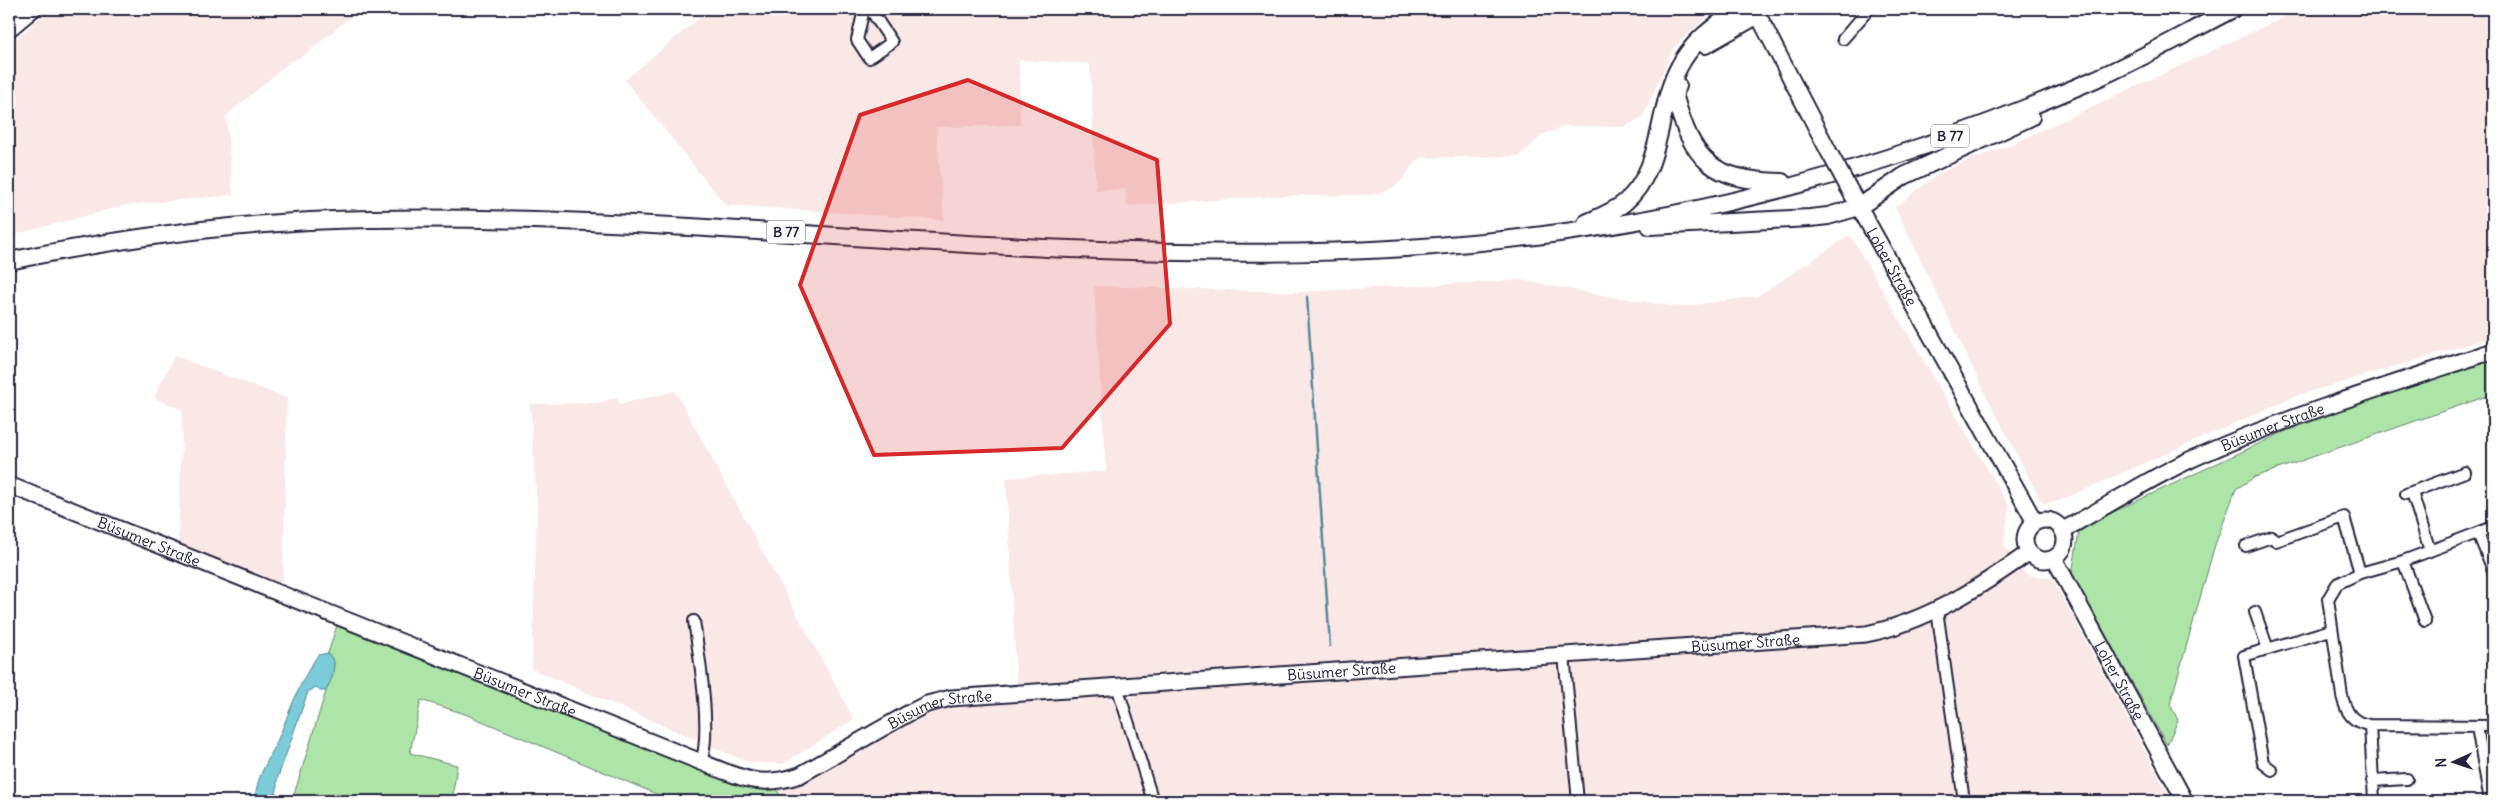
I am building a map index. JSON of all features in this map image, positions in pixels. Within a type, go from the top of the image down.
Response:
[{"type":"main road","points":[[1565,232],[1610,212],[1624,203],[1637,188],[1655,152],[1668,96],[1678,68],[1693,44],[1738,9]]},
{"type":"main road","name":"B 77","points":[[9,261],[64,250],[174,233],[367,219],[522,219],[607,222],[1053,248],[1193,253],[1388,249],[1565,232],[1712,205],[1802,182],[1966,131],[2095,80],[2233,9]]},
{"type":"main road","points":[[1757,12],[1700,49],[1684,72],[1674,94],[1691,142],[1706,161],[1720,172],[1749,181],[1802,182]]},
{"type":"main road","points":[[1588,229],[1810,218],[1828,216],[1859,207],[1904,176],[1967,145],[2066,101],[2095,80]]},
{"type":"street","points":[[9,29],[33,9]]},
{"type":"street","points":[[864,9],[857,40],[869,58],[892,42],[870,9]]},
{"type":"street","points":[[1844,39],[1869,9]]},
{"type":"street","name":"Loher Straße","points":[[1757,12],[1868,224],[2035,522]]},
{"type":"street","name":"Büsumer Straße","points":[[2063,530],[2139,485],[2202,454],[2301,415],[2493,351]]},
{"type":"street","points":[[2430,551],[2409,493],[2465,472]]},
{"type":"street","name":"Büsumer Straße","points":[[9,485],[700,762],[757,782],[784,780],[818,765],[909,713],[939,700],[1866,634],[1910,623],[1938,610],[2028,553]]},
{"type":"street","points":[[2246,546],[2272,537],[2276,541],[2344,517],[2360,573]]},
{"type":"street","points":[[2050,520],[2063,530],[2064,545],[2054,558],[2042,560],[2028,553],[2025,546],[2025,534],[2035,522],[2050,520]]},
{"type":"street","points":[[2493,527],[2403,561],[2360,573],[2338,584],[2328,599],[2331,630],[2346,711],[2352,719],[2370,726],[2493,726]]},
{"type":"street","points":[[2478,533],[2493,570]]},
{"type":"street","name":"Loher Straße","points":[[2054,558],[2185,801]]},
{"type":"street","points":[[2403,561],[2425,621]]},
{"type":"street","points":[[1938,610],[1964,801]]},
{"type":"street","points":[[2255,612],[2268,649]]},
{"type":"street","points":[[694,621],[703,706],[705,751],[700,762]]},
{"type":"street","points":[[2272,770],[2263,763],[2244,656],[2331,630]]},
{"type":"street","points":[[1564,655],[1578,801]]},
{"type":"street","points":[[1117,686],[1152,801]]},
{"type":"street","points":[[2370,726],[2374,801]]},
{"type":"street","points":[[2477,727],[2491,799]]},
{"type":"street","points":[[2372,781],[2407,779]]},
{"type":"highlighted area","points":[[968,80],[1157,160],[1170,324],[1062,448],[874,455],[800,285],[860,115]]},
{"type":"shaded area","points":[[49,9],[360,9],[303,56],[290,62],[226,116],[233,195],[127,205],[9,236],[9,45]]},
{"type":"shaded area","points":[[697,9],[1715,9],[1673,48],[1643,117],[1624,127],[1566,126],[1542,135],[1520,156],[1421,158],[1416,161],[1400,182],[1389,190],[1370,195],[1278,196],[1127,206],[1126,189],[1096,190],[1090,64],[1019,60],[1020,125],[936,127],[944,220],[725,205],[625,80],[703,15]]},
{"type":"shaded area","points":[[2302,9],[2493,9],[2493,337],[2296,396],[2057,502],[2043,504],[1986,395],[1895,207],[1939,174],[1959,164],[2010,145]]},
{"type":"shaded area","points":[[1850,235],[2009,506],[2004,545],[2027,575],[2052,578],[2172,801],[782,801],[773,782],[909,713],[1017,693],[1006,478],[1106,471],[1094,286],[1298,292],[1521,280],[1679,307],[1758,296]]},
{"type":"shaded area","points":[[174,356],[287,398],[283,579],[280,582],[273,583],[178,543],[183,410],[154,398]]},
{"type":"shaded area","points":[[675,391],[854,719],[783,764],[748,762],[532,669],[537,504],[530,404],[597,403],[617,398],[620,404]]},
{"type":"green space","points":[[2493,360],[2493,394],[2255,477],[2236,489],[2215,545],[2170,704],[2178,720],[2167,745],[2072,574],[2079,532],[2094,521],[2286,431],[2388,394]]},
{"type":"green space","points":[[338,622],[733,784],[753,789],[777,789],[782,801],[673,801],[465,714],[421,700],[410,753],[457,765],[452,801],[292,801],[326,691],[333,675],[334,662],[328,653]]},
{"type":"water","points":[[328,653],[334,662],[333,675],[326,691],[320,691],[316,687],[308,692],[277,780],[277,790],[272,801],[256,801],[257,785],[263,769],[301,685],[318,655]]},
{"type":"waterway","points":[[1307,297],[1330,646]]}]
